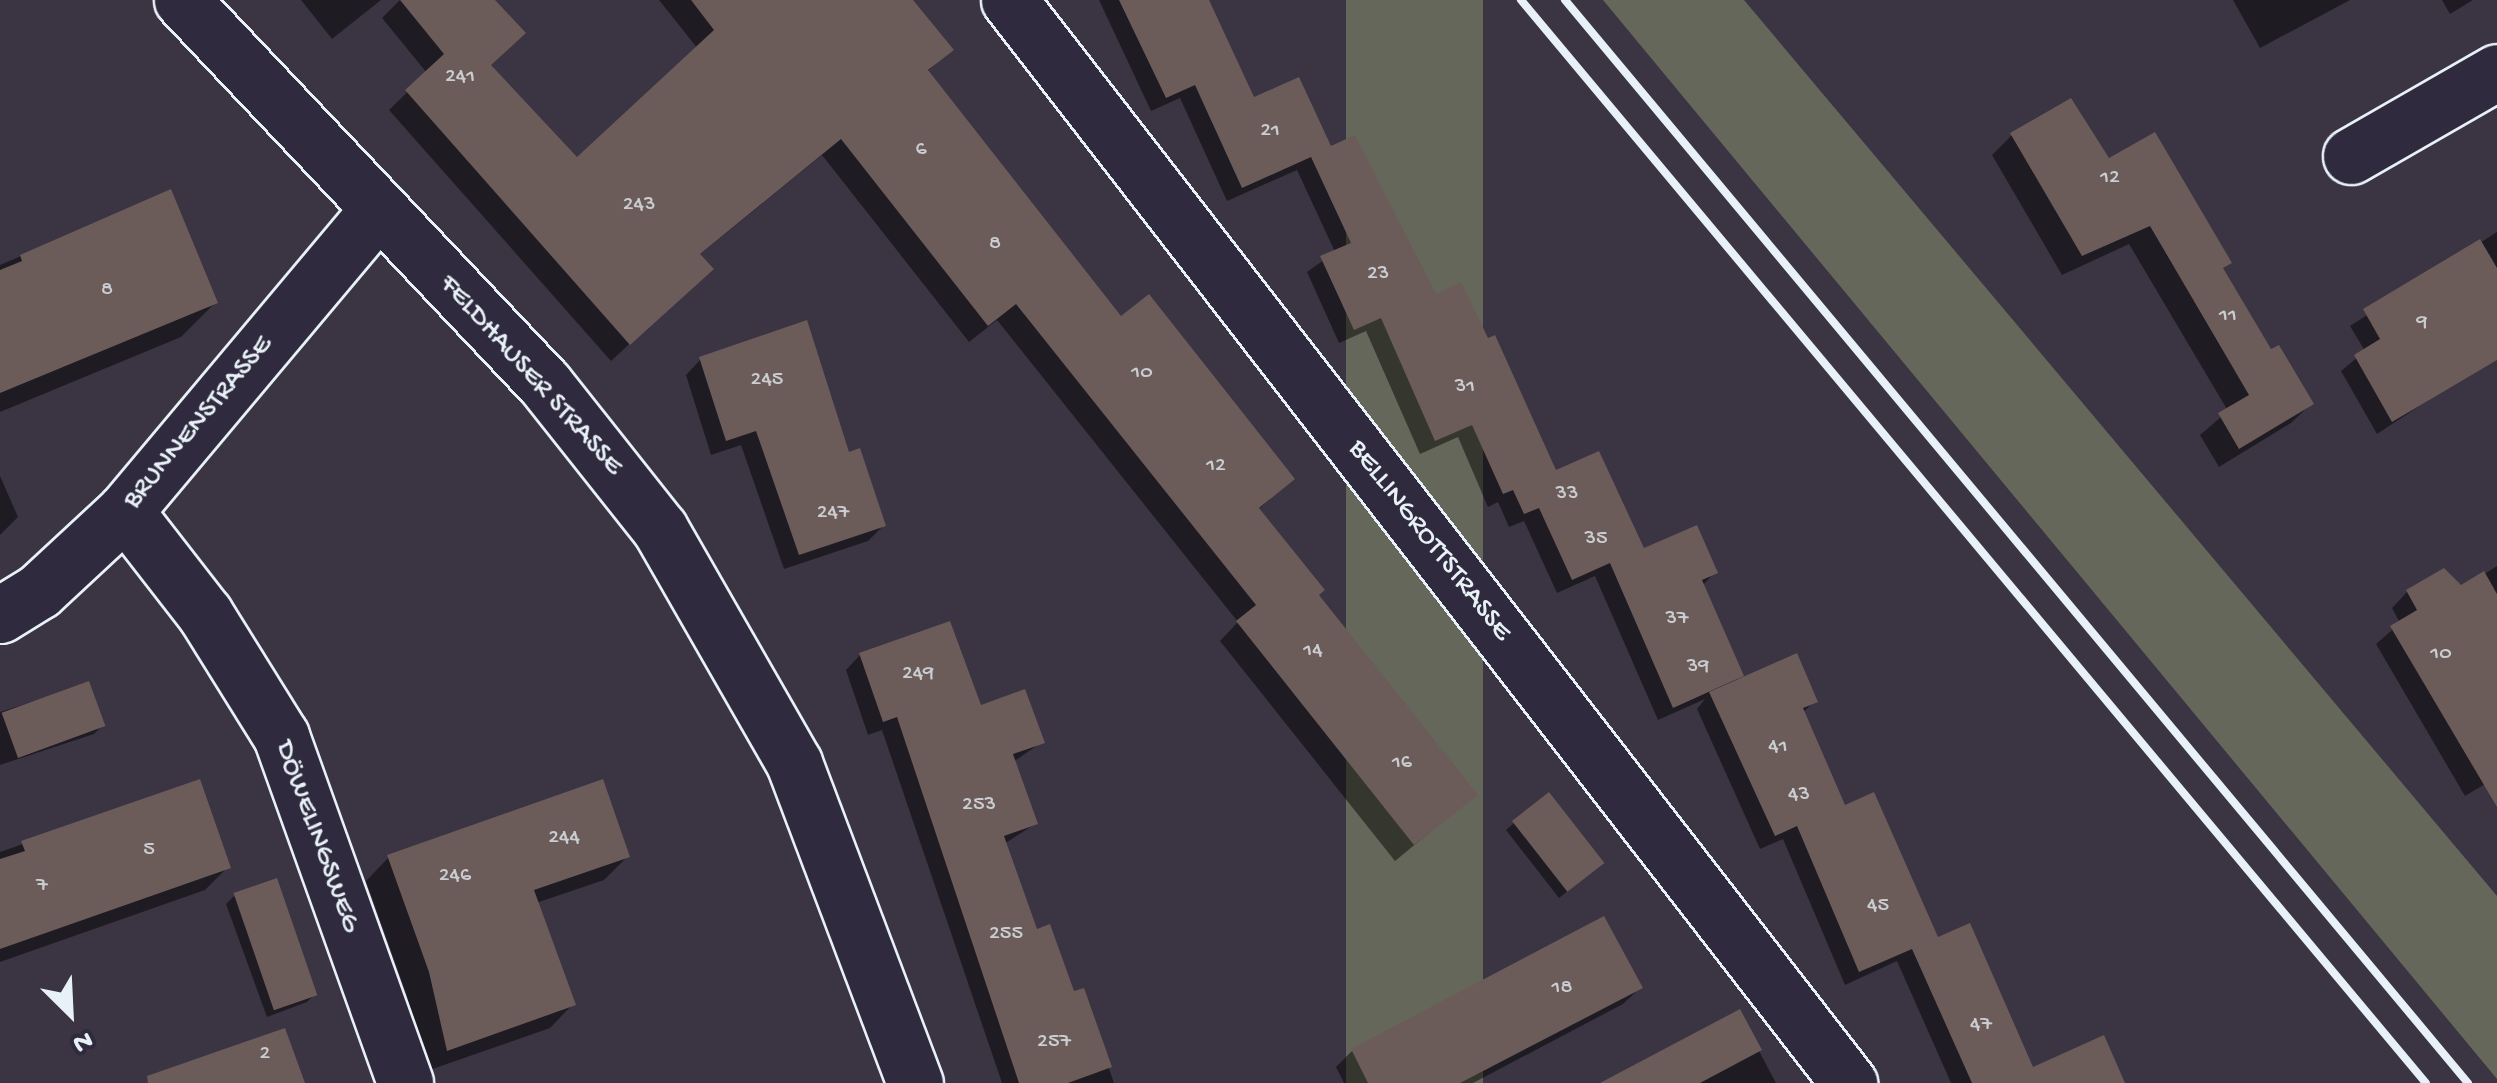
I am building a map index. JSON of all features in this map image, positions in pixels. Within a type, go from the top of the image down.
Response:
[{"type":"street","name":"FELDHAUSER STRASSE","points":[[182,0],[605,454],[711,608],[830,844],[915,1083]]},
{"type":"street","name":"BELLINGROTTSTRASSE","points":[[1009,0],[1848,1083]]},
{"type":"street","points":[[2351,156],[2497,72]]},
{"type":"street","name":"BRUNNENSTRASSE","points":[[0,615],[39,591],[125,511],[378,210]]},
{"type":"street","name":"DÖWELINGSWEG","points":[[125,511],[205,614],[281,736],[405,1083]]},
{"type":"green space","points":[[1346,0],[1483,0],[1483,1083],[1346,1083]]},
{"type":"green space","points":[[1603,0],[1744,0],[2497,896],[2497,1079]]},
{"type":"building","points":[[400,0],[495,0],[526,33],[491,65],[577,157],[714,30],[691,0],[913,0],[954,50],[928,70],[1121,316],[1149,294],[1295,479],[1259,508],[1325,590],[1319,595],[1478,795],[1414,845],[1236,621],[1256,605],[1016,304],[988,326],[841,139],[700,254],[714,269],[630,345],[405,90],[444,54]]},
{"type":"building","points":[[1119,0],[1209,0],[1254,97],[1299,77],[1331,146],[1355,135],[1436,294],[1461,282],[1488,338],[1495,335],[1556,470],[1599,451],[1644,548],[1697,525],[1718,573],[1702,580],[1744,676],[1673,708],[1610,563],[1572,580],[1539,508],[1524,514],[1513,490],[1503,494],[1472,425],[1435,441],[1381,318],[1354,330],[1320,256],[1351,243],[1311,157],[1242,188],[1195,85],[1166,98]]},
{"type":"building","points":[[2071,98],[2109,158],[2155,132],[2232,263],[2223,268],[2271,349],[2279,345],[2314,404],[2239,449],[2218,413],[2249,395],[2150,226],[2082,256],[2010,133]]},
{"type":"building","points":[[171,189],[218,303],[0,393],[0,270],[22,261],[20,255]]},
{"type":"building","points":[[2480,239],[2497,268],[2497,360],[2392,422],[2354,355],[2380,339],[2363,309]]},
{"type":"building","points":[[807,320],[849,452],[860,448],[886,526],[799,555],[756,431],[726,441],[699,357]]},
{"type":"building","points":[[2444,568],[2461,585],[2484,571],[2497,594],[2497,807],[2390,626],[2417,610],[2406,590]]},
{"type":"building","points":[[950,621],[981,705],[1025,689],[1045,743],[1013,754],[1038,824],[1004,836],[1037,929],[1050,924],[1074,991],[1084,988],[1112,1067],[1068,1083],[1019,1083],[897,717],[883,722],[859,653]]},
{"type":"building","points":[[1797,653],[1818,702],[1803,708],[1845,805],[1874,792],[1938,937],[1970,923],[2033,1067],[2104,1035],[2125,1083],[1972,1083],[1912,949],[1859,972],[1797,826],[1775,836],[1709,692]]},
{"type":"building","points":[[89,681],[105,726],[18,758],[2,713]]},
{"type":"building","points":[[200,779],[231,868],[0,949],[0,859],[25,851],[21,841]]},
{"type":"building","points":[[603,779],[630,857],[534,890],[576,1005],[447,1051],[429,972],[387,855]]},
{"type":"building","points":[[1549,792],[1604,863],[1567,892],[1512,821]]},
{"type":"building","points":[[277,878],[317,995],[274,1010],[234,893]]},
{"type":"building","points":[[1604,916],[1643,988],[1460,1083],[1368,1083],[1351,1049]]},
{"type":"building","points":[[1740,1009],[1762,1050],[1700,1083],[1600,1083]]},
{"type":"building","points":[[285,1028],[305,1083],[148,1083],[147,1076]]},
{"type":"railway","points":[[1521,0],[2426,1083]]},
{"type":"railway","points":[[1565,0],[2468,1083]]}]
